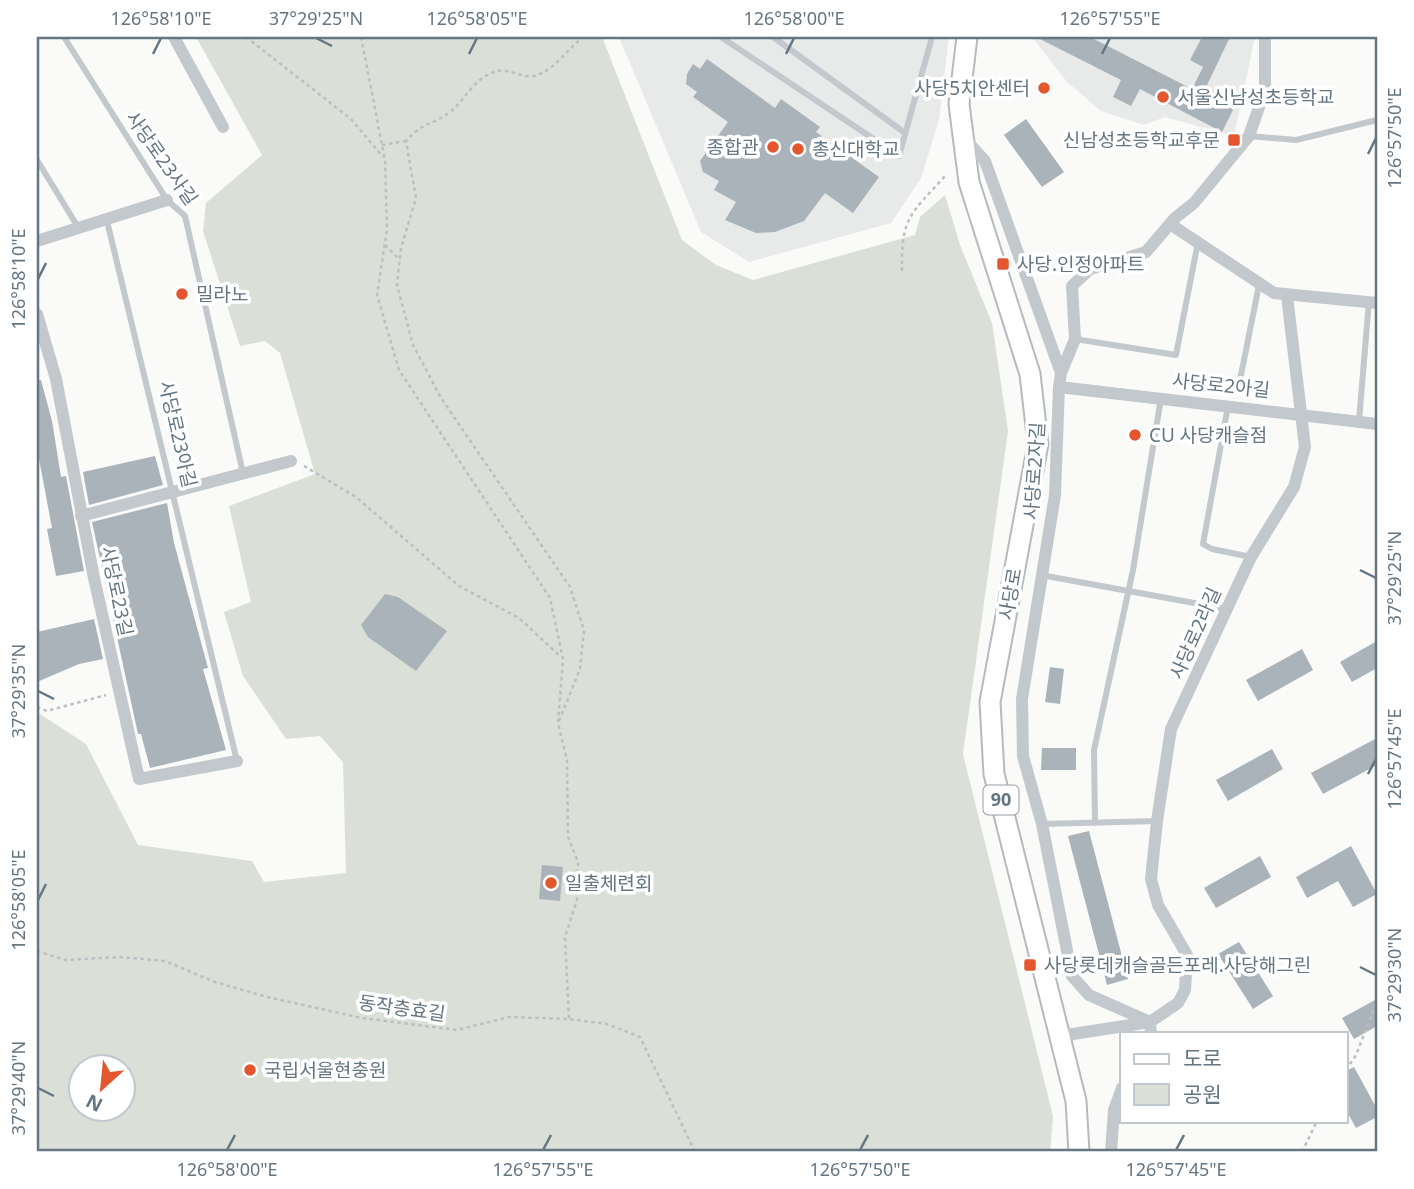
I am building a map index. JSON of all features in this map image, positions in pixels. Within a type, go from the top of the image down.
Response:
[{"type":"main road","name":"사당로","points":[[967,37],[959,104],[970,182],[989,253],[1030,374],[1038,444],[990,702],[989,733],[994,774],[1076,1101],[1079,1152]]},
{"type":"street","points":[[174,37],[223,127]]},
{"type":"street","name":"사당로2자길","points":[[1151,1028],[1089,995],[1072,976],[1042,824],[1023,756],[1020,722],[1055,495],[1061,373],[1075,339],[1072,286],[1090,269],[1146,252],[1170,224],[1194,203],[1249,136],[1265,90],[1265,37]]},
{"type":"street","points":[[963,137],[985,161],[1029,276],[1061,373]]},
{"type":"street","points":[[37,241],[167,200]]},
{"type":"street","points":[[1170,224],[1259,283],[1287,296],[1373,302]]},
{"type":"street","name":"사당로2라길","points":[[1151,1028],[1178,1003],[1185,989],[1188,969],[1187,955],[1158,905],[1151,879],[1171,729],[1251,557],[1294,487],[1305,447],[1287,296]]},
{"type":"street","name":"사당로23길","points":[[37,314],[56,379],[81,516],[139,779],[237,761]]},
{"type":"street","name":"사당로2아길","points":[[1059,387],[1377,424]]},
{"type":"street","points":[[81,516],[291,461]]},
{"type":"street","points":[[1060,1036],[1151,1028]]},
{"type":"street","points":[[1111,1152],[1114,1110],[1120,1094]]},
{"type":"lane","name":"사당로23사길","points":[[64,37],[167,200],[185,216],[243,473]]},
{"type":"lane","points":[[721,37],[894,154],[902,153],[905,133],[932,37]]},
{"type":"lane","points":[[774,37],[905,133]]},
{"type":"lane","points":[[1249,136],[1296,140],[1377,120]]},
{"type":"lane","points":[[37,160],[78,227]]},
{"type":"lane","name":"사당로23아길","points":[[107,221],[237,761]]},
{"type":"lane","points":[[1075,339],[1176,355],[1198,243]]},
{"type":"lane","points":[[1240,380],[1259,283]]},
{"type":"lane","points":[[1359,421],[1373,302]]},
{"type":"lane","points":[[1095,823],[1094,750],[1128,591],[1161,398]]},
{"type":"lane","points":[[1228,405],[1203,544],[1212,549],[1251,557]]},
{"type":"lane","points":[[1041,575],[1227,609]]},
{"type":"lane","points":[[1042,824],[1157,821]]},
{"type":"path","points":[[246,37],[351,119],[385,160]]},
{"type":"path","points":[[360,37],[385,160],[385,244],[376,295],[399,370],[550,598],[564,659],[558,724],[567,760],[568,837],[578,862],[577,900],[565,937],[569,1018]]},
{"type":"path","points":[[382,145],[406,141],[418,126],[436,122],[453,110],[472,85],[499,70],[533,77],[560,62],[570,45],[584,37]]},
{"type":"path","points":[[406,141],[416,198],[400,260],[397,285],[413,345],[429,377],[514,508],[570,587],[584,630],[580,669],[558,724]]},
{"type":"path","points":[[902,271],[902,234],[913,211],[945,176]]},
{"type":"path","points":[[385,244],[400,260]]},
{"type":"path","points":[[291,461],[356,497],[459,586],[519,618],[564,659]]},
{"type":"path","points":[[37,707],[47,711],[119,692]]},
{"type":"path","name":"동작충효길","points":[[37,951],[65,960],[120,957],[165,961],[215,982],[267,997],[362,1018],[457,1030],[509,1017],[569,1018],[607,1024],[640,1037],[695,1152]]},
{"type":"path","points":[[1348,1067],[1356,1055],[1377,1001]]},
{"type":"path","points":[[1302,1152],[1317,1122]]},
{"type":"shaded area","name":"총신대학교","points":[[619,37],[949,37],[939,120],[921,178],[891,223],[749,262],[701,232]]},
{"type":"shaded area","name":"서울신남성초등학교","points":[[1032,37],[1255,37],[1234,136],[1165,117],[1144,125],[1101,111],[1067,82]]},
{"type":"green space","points":[[196,37],[602,37],[682,240],[716,265],[753,280],[915,235],[920,217],[945,195],[960,245],[992,323],[1008,431],[963,754],[1053,1116],[1050,1152],[37,1152],[37,712],[86,744],[138,845],[252,861],[264,882],[346,873],[343,762],[320,736],[286,739],[243,676],[224,612],[251,602],[229,506],[315,474],[280,353],[265,341],[240,346],[203,231],[206,203],[262,155]]},
{"type":"building","points":[[1036,37],[1090,37],[1192,89],[1203,67],[1190,60],[1202,37],[1230,37],[1207,85],[1233,110],[1222,132],[1140,89],[1131,106],[1113,97],[1121,80]]},
{"type":"building","name":"종합관","points":[[707,59],[775,108],[781,99],[820,127],[816,132],[879,177],[853,213],[825,193],[804,221],[775,232],[756,233],[725,220],[736,202],[714,190],[719,181],[703,172],[700,161],[728,122],[693,97],[697,92],[686,84],[687,74],[693,64],[700,69]]},
{"type":"building","points":[[1026,119],[1064,172],[1042,187],[1004,135]]},
{"type":"building","points":[[37,380],[41,380],[52,421],[61,477],[66,476],[84,571],[56,576],[47,529],[52,528],[37,448]]},
{"type":"building","points":[[155,456],[163,485],[89,505],[83,472]]},
{"type":"building","points":[[167,503],[174,543],[208,668],[203,669],[226,750],[150,768],[141,734],[138,734],[92,522]]},
{"type":"building","points":[[385,594],[398,597],[447,631],[416,671],[368,637],[361,625]]},
{"type":"building","points":[[94,619],[103,659],[79,664],[37,682],[37,632]]},
{"type":"building","points":[[1377,641],[1377,668],[1352,682],[1340,662]]},
{"type":"building","points":[[1302,649],[1313,670],[1258,701],[1246,680]]},
{"type":"building","points":[[1050,667],[1064,669],[1060,704],[1045,702]]},
{"type":"building","points":[[1377,738],[1377,765],[1323,794],[1311,773]]},
{"type":"building","points":[[1042,748],[1076,748],[1076,770],[1041,770]]},
{"type":"building","points":[[1272,749],[1283,769],[1228,801],[1216,780]]},
{"type":"building","points":[[1089,831],[1128,979],[1107,985],[1068,836]]},
{"type":"building","points":[[1351,846],[1377,894],[1353,907],[1338,881],[1307,898],[1296,877]]},
{"type":"building","points":[[1260,856],[1271,877],[1216,908],[1204,888]]},
{"type":"building","name":"일출체련회","points":[[542,865],[563,867],[560,901],[539,899]]},
{"type":"building","points":[[1239,942],[1273,996],[1253,1009],[1218,954]]},
{"type":"building","points":[[1377,999],[1377,1026],[1354,1039],[1342,1018]]},
{"type":"building","points":[[1354,1067],[1377,1109],[1377,1117],[1356,1128],[1348,1114],[1348,1070]]},
{"type":"place","name":"사당5치안센터","points":[[1044,88]]},
{"type":"place","name":"서울신남성초등학교","points":[[1163,97]]},
{"type":"place","name":"신남성초등학교후문","points":[[1234,140]]},
{"type":"place","name":"종합관","points":[[773,147]]},
{"type":"place","name":"총신대학교","points":[[798,149]]},
{"type":"place","name":"사당.인정아파트","points":[[1003,264]]},
{"type":"place","name":"밀라노","points":[[182,294]]},
{"type":"place","name":"CU 사당캐슬점","points":[[1135,435]]},
{"type":"place","name":"일출체련회","points":[[551,883]]},
{"type":"place","name":"사당롯데캐슬골든포레.사당해그린","points":[[1030,965]]},
{"type":"place","name":"국립서울현충원","points":[[250,1070]]}]
